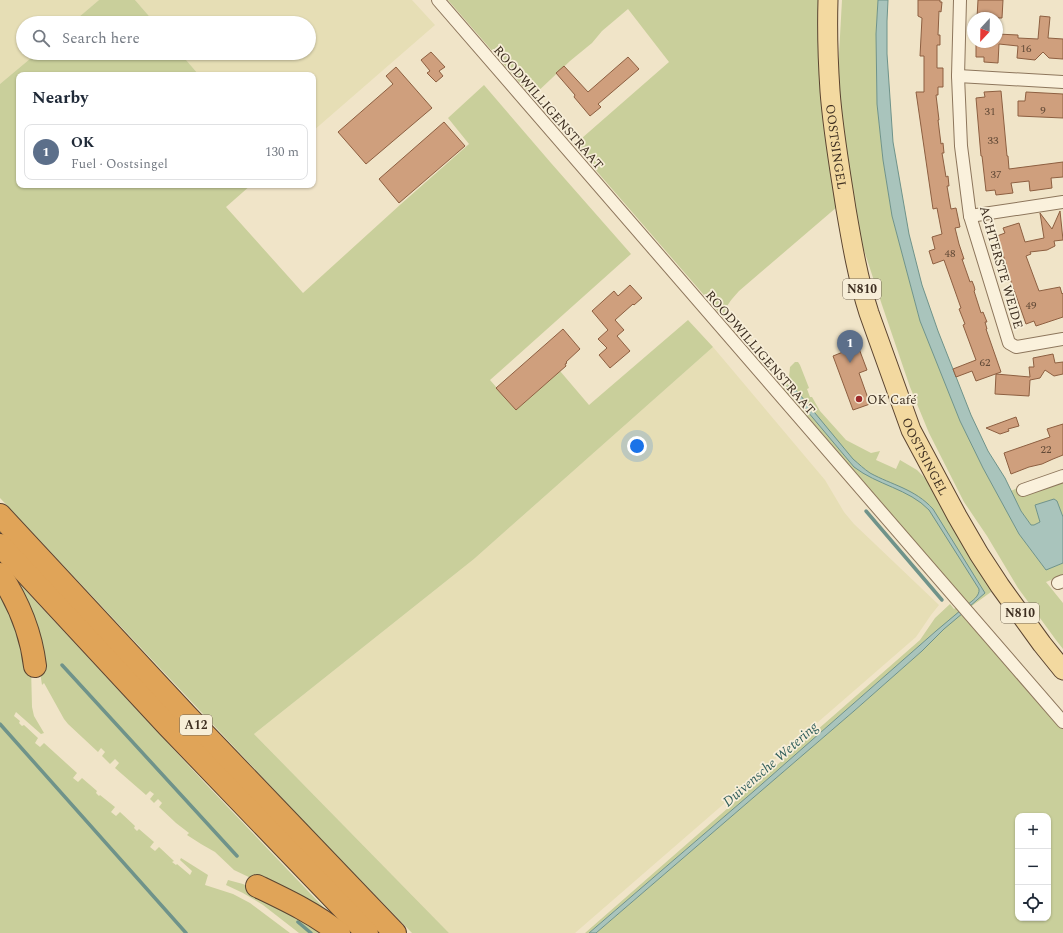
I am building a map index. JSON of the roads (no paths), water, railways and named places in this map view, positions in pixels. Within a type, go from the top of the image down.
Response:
[{"type":"highway","name":"A12","points":[[0,515],[186,714],[395,933]]},
{"type":"highway","name":"A12","points":[[0,545],[24,573],[168,726],[367,933]]},
{"type":"highway","points":[[0,574],[17,603],[24,619],[33,649],[35,666]]},
{"type":"highway","points":[[257,886],[307,911],[339,933]]},
{"type":"main road","name":"OOSTSINGEL","points":[[828,0],[827,44],[836,151],[853,249],[868,313],[911,430],[954,510],[979,554],[1000,586],[1063,670]]},
{"type":"street","name":"ROODWILLIGENSTRAAT","points":[[438,0],[1063,722]]},
{"type":"street","name":"ACHTERSTE WEIDE","points":[[960,0],[958,76],[961,146],[970,216],[1009,343],[1016,347],[1063,339]]},
{"type":"street","points":[[958,76],[1063,82]]},
{"type":"street","points":[[970,216],[1063,202]]},
{"type":"street","points":[[1023,490],[1063,476]]},
{"type":"water","points":[[878,0],[888,0],[887,54],[893,142],[909,234],[922,285],[938,331],[971,415],[988,451],[1005,478],[1021,511],[1031,525],[1034,525],[1040,522],[1035,505],[1054,499],[1057,501],[1063,517],[1063,563],[1046,570],[1019,534],[983,468],[960,421],[920,321],[892,216],[883,160],[877,104],[876,34]]},
{"type":"water","points":[[791,384],[853,459],[870,473],[911,492],[926,502],[933,509],[985,593],[969,607],[967,605],[977,596],[979,589],[929,510],[912,497],[854,467],[787,387]]},
{"type":"water","points":[[961,610],[963,613],[854,711],[596,933],[589,933],[754,791]]},
{"type":"waterway","points":[[866,511],[942,600]]},
{"type":"waterway","points":[[62,665],[237,856]]},
{"type":"waterway","points":[[0,724],[186,933]]},
{"type":"waterway","points":[[298,922],[311,933]]},
{"type":"place","name":"OK","points":[[850,363]]},
{"type":"place","name":"OK Café","points":[[859,399]]},
{"type":"water label","name":"Duivensche Wetering","points":[[770,764]]}]
